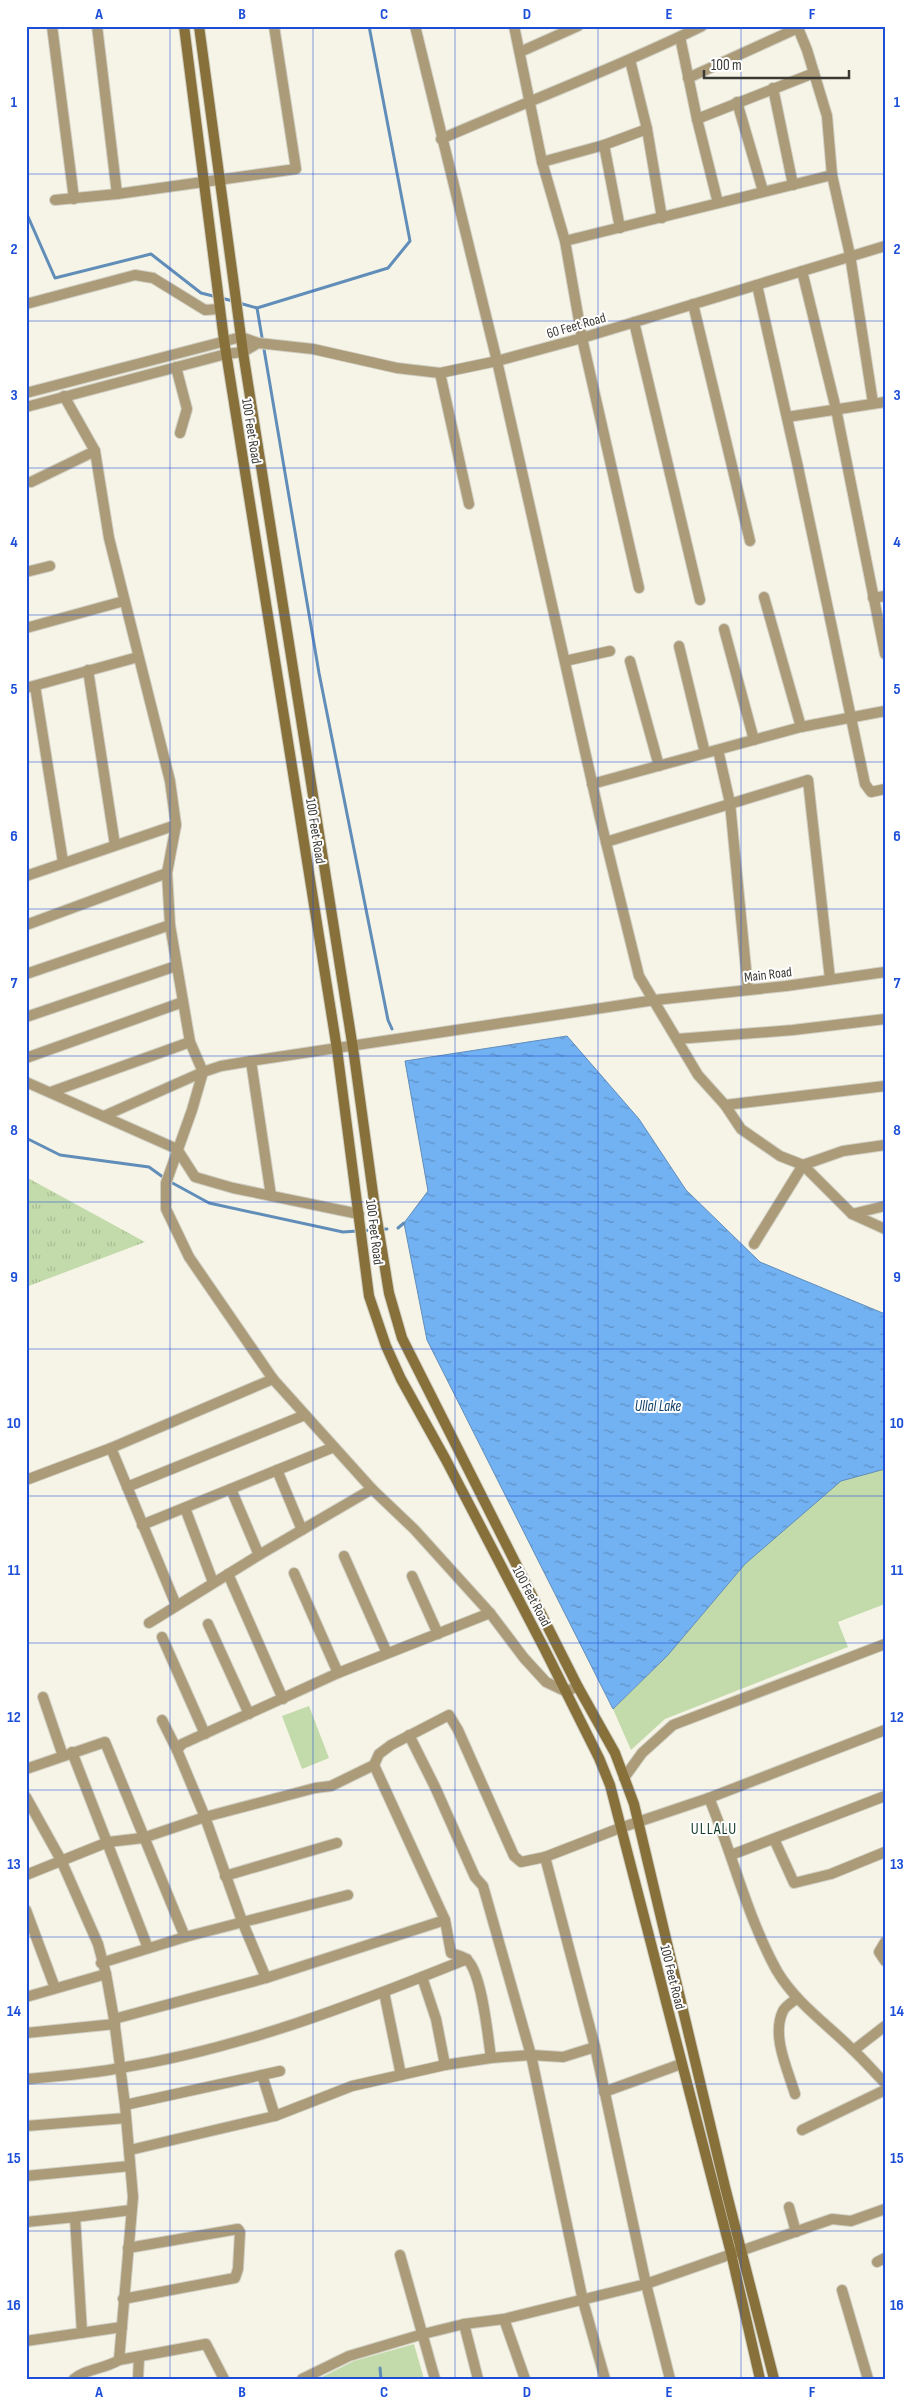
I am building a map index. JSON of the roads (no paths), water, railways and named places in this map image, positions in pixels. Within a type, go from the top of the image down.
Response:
[{"type":"main road","name":"100 Feet Road","points":[[184,26],[205,182],[218,301],[337,1049],[369,1296],[386,1346],[599,1758],[610,1785],[680,2064],[774,2379]]},
{"type":"main road","name":"100 Feet Road","points":[[199,26],[243,352],[353,1047],[376,1216],[389,1293],[402,1338],[578,1687],[615,1753],[624,1778],[639,1823],[736,2252],[760,2379]]},
{"type":"street","points":[[52,26],[74,198]]},
{"type":"street","points":[[97,26],[117,194]]},
{"type":"street","points":[[55,200],[117,194],[296,169],[274,26]]},
{"type":"street","points":[[415,26],[441,139],[497,361],[592,784],[639,976],[698,1075],[725,1105],[741,1128],[780,1156],[803,1166],[852,1214],[885,1229]]},
{"type":"street","points":[[514,26],[542,162],[565,241],[582,338],[639,588]]},
{"type":"street","points":[[520,52],[578,26]]},
{"type":"street","points":[[441,139],[529,100],[630,60],[702,26]]},
{"type":"street","points":[[688,78],[797,27],[827,116],[832,175],[850,255],[873,403]]},
{"type":"street","points":[[680,37],[697,119],[718,203]]},
{"type":"street","points":[[630,60],[647,129],[662,218]]},
{"type":"street","points":[[697,119],[814,73]]},
{"type":"street","points":[[773,88],[793,185]]},
{"type":"street","points":[[737,102],[763,191]]},
{"type":"street","points":[[542,162],[647,129]]},
{"type":"street","points":[[604,144],[620,228]]},
{"type":"street","points":[[565,241],[832,175]]},
{"type":"street","name":"60 Feet Road","points":[[241,336],[262,343],[313,349],[397,368],[440,372],[497,361],[582,338],[850,255],[885,246]]},
{"type":"street","points":[[802,271],[836,409],[885,654]]},
{"type":"street","points":[[26,304],[135,275],[153,278],[205,310],[218,301]]},
{"type":"street","points":[[757,285],[787,416],[864,784],[871,792],[885,789]]},
{"type":"street","points":[[693,304],[750,541]]},
{"type":"street","points":[[634,322],[700,600]]},
{"type":"street","points":[[26,392],[241,336]]},
{"type":"street","points":[[26,407],[226,354],[243,352],[262,343]]},
{"type":"street","points":[[176,367],[187,409],[180,433]]},
{"type":"street","points":[[440,372],[469,504]]},
{"type":"street","points":[[64,396],[95,452],[109,538],[170,781],[176,825],[166,873],[170,924],[190,1042],[203,1072],[166,1183],[166,1209],[189,1257],[273,1379],[372,1489],[414,1528],[490,1613],[524,1658],[546,1682],[565,1692],[578,1687]]},
{"type":"street","points":[[787,416],[885,402]]},
{"type":"street","points":[[31,482],[95,452]]},
{"type":"street","points":[[26,572],[50,566]]},
{"type":"street","points":[[764,596],[801,727]]},
{"type":"street","points":[[873,598],[885,596]]},
{"type":"street","points":[[26,628],[124,601]]},
{"type":"street","points":[[724,629],[754,740]]},
{"type":"street","points":[[678,646],[705,753]]},
{"type":"street","points":[[565,660],[610,651]]},
{"type":"street","points":[[63,862],[31,687],[138,657]]},
{"type":"street","points":[[630,661],[659,766]]},
{"type":"street","points":[[88,670],[114,845]]},
{"type":"street","points":[[592,784],[801,727],[885,710]]},
{"type":"street","points":[[718,750],[730,803],[748,990]]},
{"type":"street","points":[[606,842],[808,780],[830,979]]},
{"type":"street","points":[[26,876],[176,825]]},
{"type":"street","points":[[26,925],[166,873]]},
{"type":"street","points":[[26,974],[170,924]]},
{"type":"street","points":[[26,1017],[176,966]]},
{"type":"street","name":"Main Road","points":[[104,1116],[203,1072],[221,1066],[655,1000],[885,972]]},
{"type":"street","points":[[26,1058],[183,1002]]},
{"type":"street","points":[[677,1039],[793,1030],[885,1019]]},
{"type":"street","points":[[51,1092],[190,1042]]},
{"type":"street","points":[[252,1061],[271,1196]]},
{"type":"street","points":[[26,1082],[177,1149],[195,1177],[212,1183],[359,1214]]},
{"type":"street","points":[[725,1105],[885,1086]]},
{"type":"street","points":[[754,1244],[803,1166],[843,1151],[885,1145]]},
{"type":"street","points":[[852,1214],[885,1206]]},
{"type":"street","points":[[26,1480],[111,1448],[273,1379]]},
{"type":"street","points":[[127,1487],[305,1415]]},
{"type":"street","points":[[142,1525],[334,1447]]},
{"type":"street","points":[[111,1448],[176,1605]]},
{"type":"street","points":[[277,1470],[302,1530]]},
{"type":"street","points":[[231,1489],[259,1555]]},
{"type":"street","points":[[149,1623],[214,1582],[372,1489]]},
{"type":"street","points":[[185,1508],[214,1582]]},
{"type":"street","points":[[344,1556],[387,1653]]},
{"type":"street","points":[[294,1573],[338,1673]]},
{"type":"street","points":[[228,1574],[282,1699]]},
{"type":"street","points":[[412,1576],[438,1634]]},
{"type":"street","points":[[176,1750],[182,1744],[338,1673],[490,1613]]},
{"type":"street","points":[[208,1624],[249,1714]]},
{"type":"street","points":[[162,1637],[205,1734]]},
{"type":"street","points":[[624,1778],[642,1753],[674,1725],[885,1644]]},
{"type":"street","points":[[43,1697],[108,1842],[148,1948]]},
{"type":"street","points":[[26,1875],[61,1860],[69,1860],[108,1842],[143,1838],[205,1817],[316,1788],[331,1786],[374,1765],[379,1754],[409,1735],[449,1715],[458,1730],[514,1856],[521,1862],[546,1857],[620,1828],[709,1798],[885,1730]]},
{"type":"street","points":[[162,1720],[205,1817],[242,1921],[266,1978]]},
{"type":"street","points":[[409,1735],[435,1787],[475,1877],[483,1886],[531,2055],[583,2301],[605,2379]]},
{"type":"street","points":[[26,1769],[106,1742],[143,1838],[185,1937]]},
{"type":"street","points":[[374,1765],[445,1920],[451,1953],[467,1959],[479,1984],[491,2058]]},
{"type":"street","points":[[731,1855],[885,1796]]},
{"type":"street","points":[[26,1797],[61,1860],[98,1944],[106,1974],[114,2022],[130,2150],[133,2197],[119,2360]]},
{"type":"street","points":[[709,1798],[731,1855],[747,1905],[778,1971],[797,1998],[854,2050],[885,2082]]},
{"type":"street","points":[[774,1839],[794,1883],[831,1874],[885,1852]]},
{"type":"street","points":[[225,1876],[337,1843]]},
{"type":"street","points":[[546,1857],[595,2047],[646,2284],[669,2376],[659,2379]]},
{"type":"street","points":[[102,1963],[242,1921],[348,1895]]},
{"type":"street","points":[[26,1910],[55,1988]]},
{"type":"street","points":[[26,2033],[114,2022],[266,1978],[445,1920]]},
{"type":"street","points":[[885,1942],[879,1952],[885,1961]]},
{"type":"street","points":[[26,2079],[120,2068],[209,2049],[346,2006],[467,1959]]},
{"type":"street","points":[[26,1997],[106,1974]]},
{"type":"street","points":[[422,1978],[436,2019],[446,2065]]},
{"type":"street","points":[[384,1992],[401,2075]]},
{"type":"street","points":[[795,2094],[779,2039],[779,2031],[783,2009],[797,1998]]},
{"type":"street","points":[[854,2050],[885,2026]]},
{"type":"street","points":[[130,2150],[275,2116],[352,2086],[446,2065],[491,2058],[531,2055],[564,2057],[595,2047]]},
{"type":"street","points":[[604,2092],[680,2064]]},
{"type":"street","points":[[125,2104],[280,2070]]},
{"type":"street","points":[[262,2075],[275,2116]]},
{"type":"street","points":[[802,2130],[885,2090]]},
{"type":"street","points":[[26,2126],[126,2118]]},
{"type":"street","points":[[26,2176],[130,2166]]},
{"type":"street","points":[[789,2207],[796,2232]]},
{"type":"street","points":[[302,2379],[349,2356],[423,2334],[464,2324],[504,2319],[646,2284],[832,2220],[851,2221],[885,2209]]},
{"type":"street","points":[[26,2222],[131,2210]]},
{"type":"street","points":[[75,2217],[82,2333]]},
{"type":"street","points":[[123,2299],[235,2278],[238,2269],[240,2232],[238,2229],[128,2248]]},
{"type":"street","points":[[400,2254],[435,2379]]},
{"type":"street","points":[[842,2290],[868,2379]]},
{"type":"street","points":[[504,2319],[525,2379]]},
{"type":"street","points":[[464,2324],[478,2379]]},
{"type":"street","points":[[26,2341],[122,2328]]},
{"type":"street","points":[[74,2379],[82,2373],[107,2367],[119,2360],[206,2344],[224,2379]]},
{"type":"street","points":[[138,2379],[140,2357]]},
{"type":"water","name":"Ullal Lake","points":[[567,1036],[639,1119],[686,1190],[760,1262],[885,1314],[885,1469],[841,1481],[745,1564],[668,1655],[613,1709],[427,1340],[404,1223],[428,1191],[405,1061]]},
{"type":"waterway","points":[[369,26],[410,241],[388,268],[257,308],[319,673],[388,1020],[392,1029]]},
{"type":"waterway","points":[[26,212],[55,278],[151,254],[201,293],[233,301]]},
{"type":"waterway","points":[[239,303],[257,308]]},
{"type":"waterway","points":[[26,1138],[60,1155],[149,1167],[167,1180],[209,1203],[343,1232],[387,1229]]},
{"type":"waterway","points":[[398,1228],[404,1223]]},
{"type":"waterway","points":[[380,2368],[381,2379]]},
{"type":"district","name":"ULLALU","points":[[714,1828]]}]
